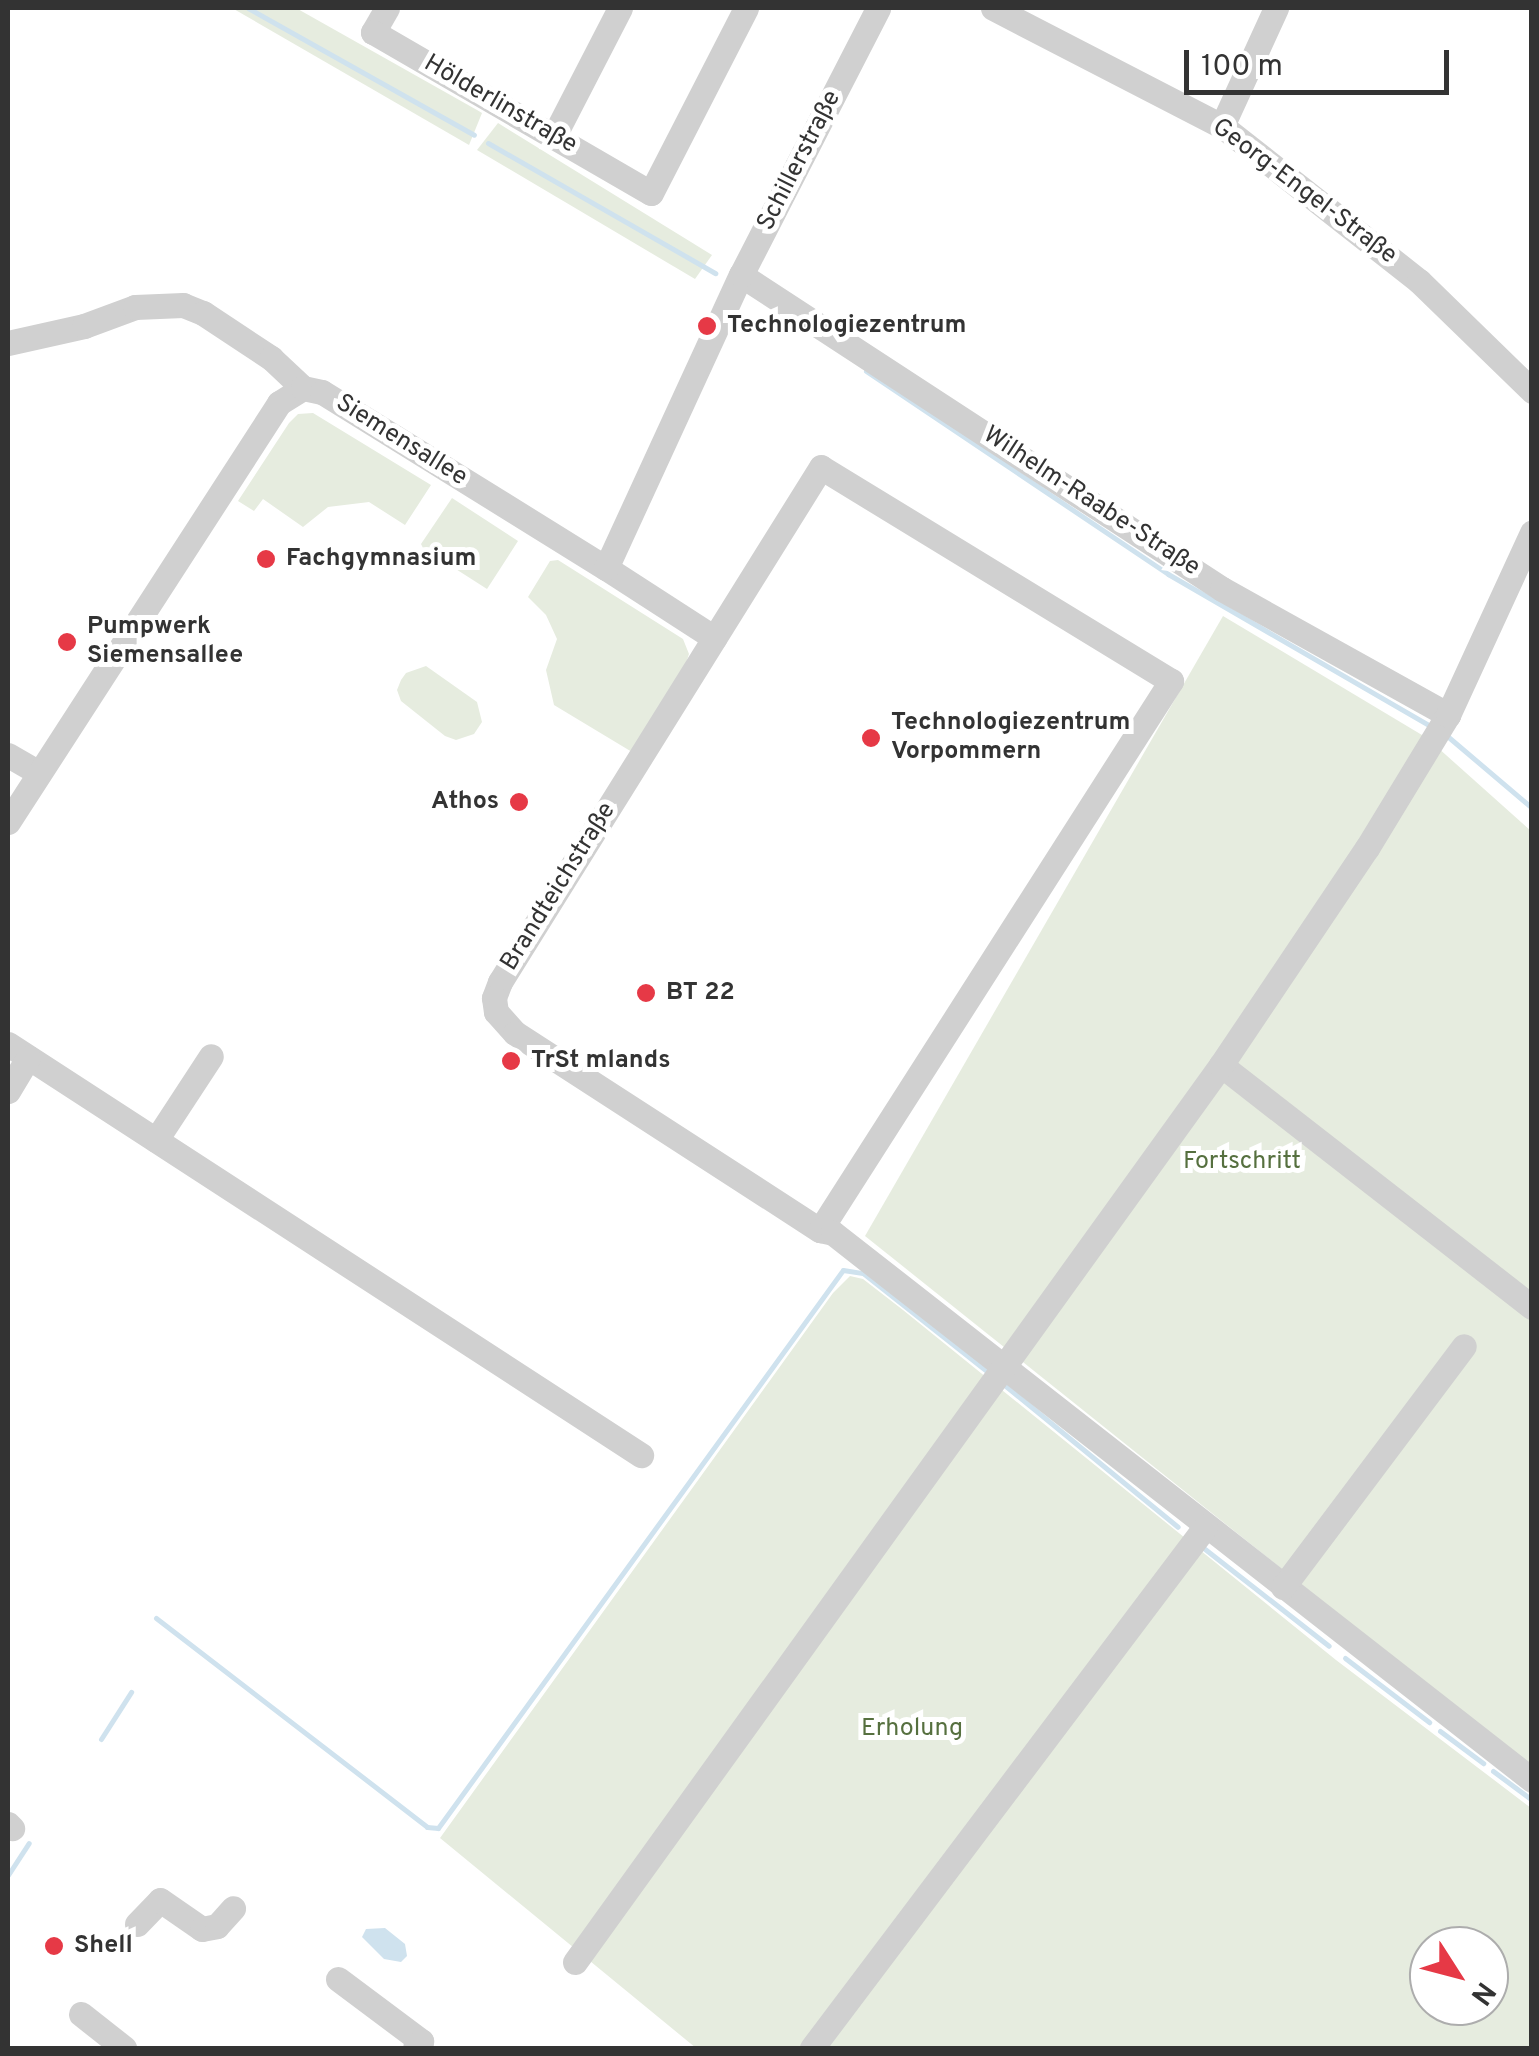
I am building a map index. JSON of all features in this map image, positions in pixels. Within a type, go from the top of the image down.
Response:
[{"type":"street","name":"Hölderlinstraße","points":[[386,8],[373,32],[652,193],[746,8]]},
{"type":"street","points":[[554,136],[620,8]]},
{"type":"street","name":"Schillerstraße","points":[[606,568],[741,275],[878,8]]},
{"type":"street","name":"Georg-Engel-Straße","points":[[992,8],[1222,126],[1390,257],[1532,391]]},
{"type":"street","points":[[1222,126],[1276,8]]},
{"type":"street","name":"Wilhelm-Raabe-Straße","points":[[741,275],[1441,728]]},
{"type":"street","points":[[8,343],[84,326],[135,307],[183,306],[203,313],[271,358],[303,388]]},
{"type":"street","name":"Siemensallee","points":[[8,822],[279,402],[303,388],[322,392],[606,568]]},
{"type":"street","name":"Brandteichstraße","points":[[820,1230],[1171,681],[821,466],[494,998],[496,1012],[514,1033],[820,1230],[833,1233],[1532,1780]]},
{"type":"street","points":[[575,1962],[1221,1065],[1441,728],[1532,532]]},
{"type":"street","points":[[606,568],[714,638]]},
{"type":"street","points":[[8,755],[39,774]]},
{"type":"street","points":[[8,1091],[18,1051],[641,1456]]},
{"type":"street","points":[[156,1140],[211,1056]]},
{"type":"street","points":[[1221,1065],[1532,1306]]},
{"type":"street","points":[[1283,1587],[1464,1346]]},
{"type":"street","points":[[812,2048],[1204,1527]]},
{"type":"street","points":[[137,1924],[160,1900],[202,1929],[217,1926],[233,1908]]},
{"type":"street","points":[[338,1979],[420,2041],[415,2048]]},
{"type":"street","points":[[81,2014],[124,2048]]},
{"type":"green space","points":[[232,8],[296,8],[477,110],[482,113],[469,145]]},
{"type":"green space","points":[[498,123],[712,255],[695,279],[477,150]]},
{"type":"green space","points":[[313,413],[431,485],[405,525],[369,502],[328,507],[303,527],[263,499],[254,511],[238,501],[289,423],[298,414]]},
{"type":"green space","points":[[452,498],[518,541],[487,589],[421,544]]},
{"type":"green space","points":[[558,560],[683,639],[689,654],[683,672],[632,752],[554,705],[546,670],[557,639],[546,615],[528,597],[550,561]]},
{"type":"green space","name":"Fortschritt","points":[[1223,616],[1427,738],[1531,831],[1531,1768],[865,1236]]},
{"type":"green space","points":[[426,666],[477,702],[482,722],[474,734],[456,740],[445,736],[401,701],[397,690],[406,673]]},
{"type":"green space","name":"Erholung","points":[[850,1276],[863,1279],[903,1310],[1336,1660],[1531,1808],[1531,2048],[696,2048],[440,1838],[833,1293]]},
{"type":"water","points":[[385,1928],[405,1944],[407,1956],[401,1962],[384,1959],[362,1937],[366,1929]]},
{"type":"waterway","points":[[248,8],[474,135]]},
{"type":"waterway","points":[[488,143],[715,273]]},
{"type":"waterway","points":[[866,371],[1168,574],[1432,727]]},
{"type":"waterway","points":[[1446,735],[1532,808]]},
{"type":"waterway","points":[[156,1618],[427,1827],[438,1828],[843,1270],[863,1273],[988,1372]]},
{"type":"waterway","points":[[1002,1383],[1178,1527]]},
{"type":"waterway","points":[[1201,1546],[1329,1646]]},
{"type":"waterway","points":[[1345,1658],[1429,1722]]},
{"type":"waterway","points":[[101,1739],[131,1692]]},
{"type":"waterway","points":[[1440,1731],[1483,1763]]},
{"type":"waterway","points":[[1493,1771],[1532,1800]]},
{"type":"waterway","points":[[8,1875],[29,1843]]},
{"type":"place","name":"Technologiezentrum","points":[[707,326]]},
{"type":"place","name":"Fachgymnasium","points":[[266,559]]},
{"type":"place","name":"Pumpwerk Siemensallee","points":[[67,642]]},
{"type":"place","name":"Technologiezentrum Vorpommern","points":[[871,738]]},
{"type":"place","name":"Athos","points":[[519,802]]},
{"type":"place","name":"BT 22","points":[[646,993]]},
{"type":"place","name":"TrSt mlands","points":[[511,1061]]},
{"type":"place","name":"Shell","points":[[54,1946]]}]
